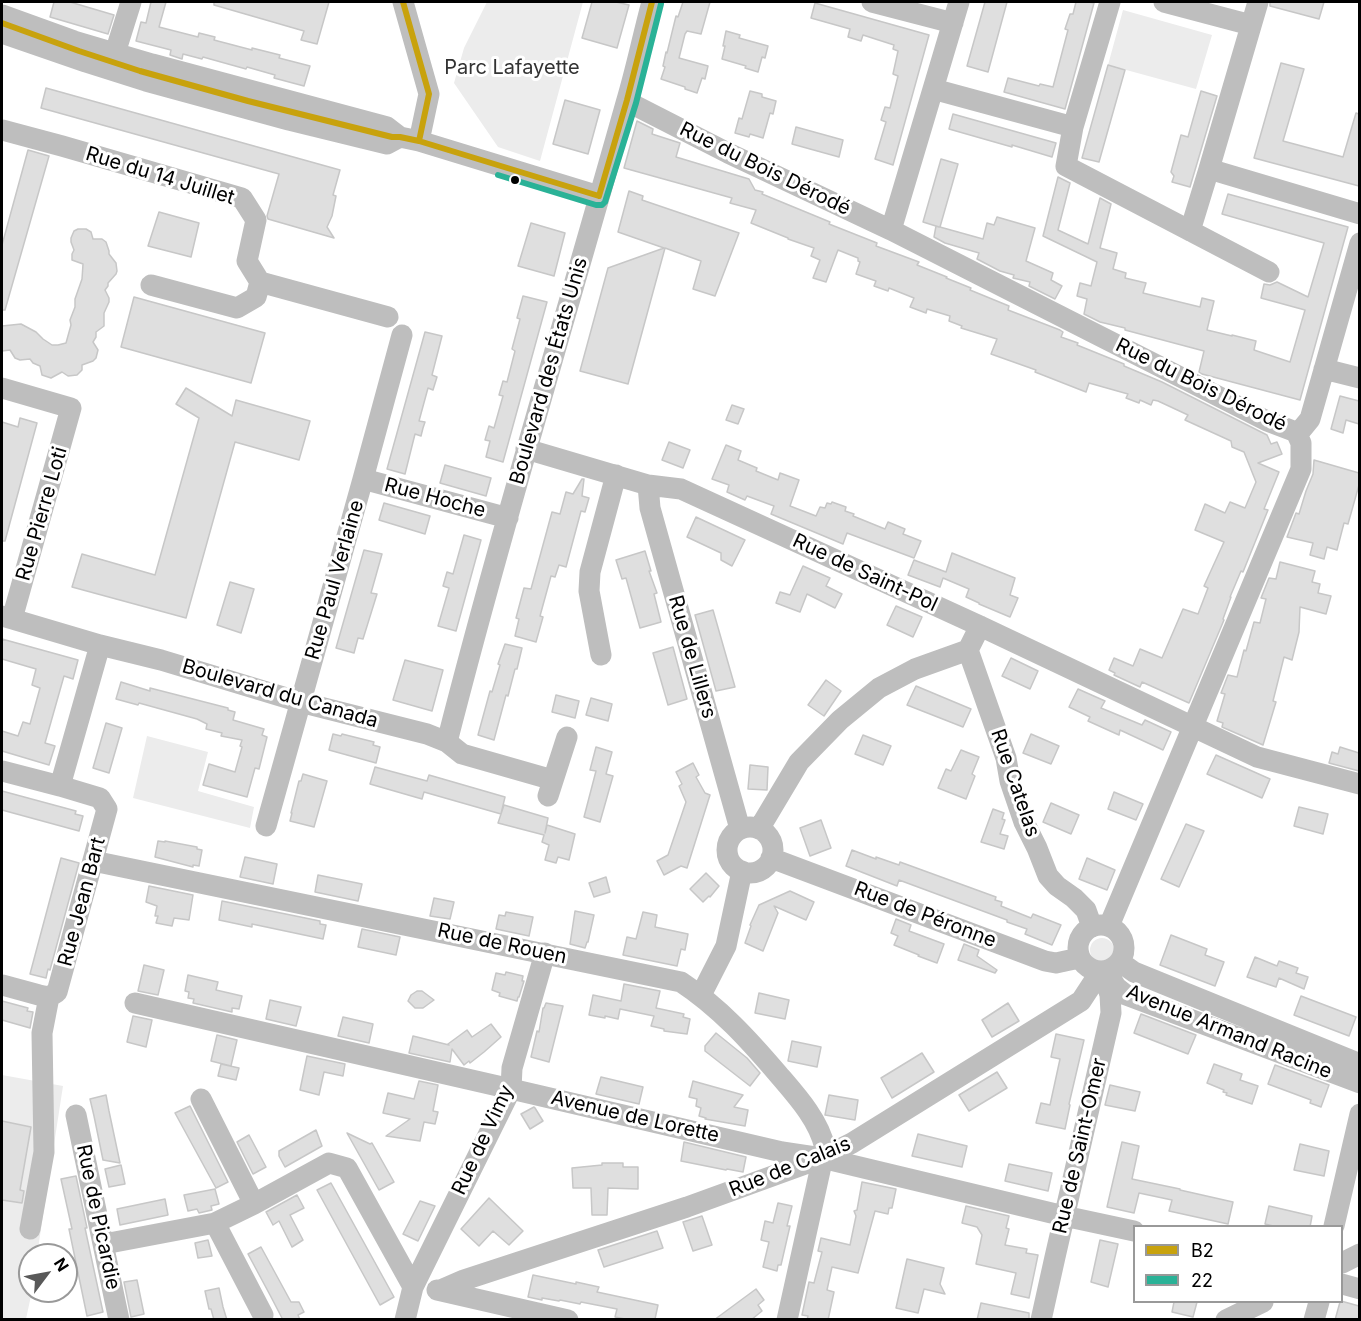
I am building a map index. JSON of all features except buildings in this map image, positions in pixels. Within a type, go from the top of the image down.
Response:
[{"type":"street","points":[[116,52],[130,2]]},
{"type":"street","points":[[403,2],[429,94],[410,139]]},
{"type":"street","name":"Boulevard des États Unis","points":[[447,742],[526,449],[627,100],[652,2]]},
{"type":"street","points":[[872,2],[953,23]]},
{"type":"street","points":[[891,230],[959,2]]},
{"type":"street","points":[[1110,2],[1073,127],[1066,166],[1269,272]]},
{"type":"street","points":[[1164,2],[1251,25]]},
{"type":"street","points":[[1190,231],[1258,2]]},
{"type":"street","points":[[2,15],[74,41],[387,127],[410,139]]},
{"type":"street","points":[[2,23],[103,60],[273,107],[410,139],[599,196]]},
{"type":"street","points":[[2,33],[146,81],[289,120],[387,144],[410,139]]},
{"type":"street","points":[[933,89],[1073,127]]},
{"type":"street","name":"Rue du Bois Dérodé","points":[[627,100],[728,153],[891,230],[1267,421],[1296,432],[1301,443],[1301,469],[1193,727],[1100,927]]},
{"type":"street","name":"Rue du 14 Juillet","points":[[2,130],[242,198],[256,220],[247,261],[260,282]]},
{"type":"street","points":[[1209,169],[1359,214]]},
{"type":"street","points":[[1296,432],[1301,430],[1310,419],[1359,243]]},
{"type":"street","points":[[151,285],[237,308],[256,297],[260,282],[388,316]]},
{"type":"street","name":"Rue Paul Verlaine","points":[[266,826],[402,335]]},
{"type":"street","points":[[1324,369],[1359,378]]},
{"type":"street","name":"Rue Pierre Loti","points":[[2,388],[71,408],[16,608],[7,617]]},
{"type":"street","name":"Rue de Saint-Pol","points":[[526,449],[616,476],[681,489],[980,626],[1257,758],[1359,784]]},
{"type":"street","points":[[601,656],[590,591],[591,572],[616,476]]},
{"type":"street","name":"Rue Hoche","points":[[363,479],[508,518]]},
{"type":"street","name":"Rue de Lillers","points":[[648,484],[650,508],[749,829]]},
{"type":"street","name":"Boulevard du Canada","points":[[7,617],[300,702],[427,734],[447,742],[462,754],[551,788],[567,737]]},
{"type":"street","points":[[749,829],[800,762],[840,720],[879,688],[915,669],[968,650],[980,626]]},
{"type":"street","points":[[60,786],[100,645]]},
{"type":"street","name":"Rue Catelas","points":[[968,650],[1006,758],[1010,781],[1048,876],[1057,886],[1074,898],[1100,927]]},
{"type":"street","name":"Rue Jean Bart","points":[[2,771],[100,798],[107,808],[57,992],[49,997],[42,1034],[44,1152],[30,1229]]},
{"type":"street","points":[[749,829],[765,832],[772,844],[771,858],[768,864],[757,871],[742,871],[733,866],[728,857],[728,842],[732,835],[749,829]]},
{"type":"street","name":"Rue de Péronne","points":[[771,858],[1046,961],[1056,963],[1079,958]]},
{"type":"street","name":"Rue de Rouen","points":[[93,861],[681,982],[701,995],[745,1035],[795,1094],[821,1133],[825,1148],[787,1320]]},
{"type":"street","points":[[701,995],[726,946],[742,871]]},
{"type":"street","points":[[1100,927],[1117,931],[1122,938],[1124,954],[1107,969],[1091,970],[1079,958],[1077,946],[1086,930],[1100,927]]},
{"type":"street","name":"Rue de Vimy","points":[[405,1320],[412,1287],[511,1089],[512,1068],[545,953]]},
{"type":"street","name":"Avenue Armand Racine","points":[[1107,969],[1134,972],[1359,1064]]},
{"type":"street","name":"Avenue Armand Racine","points":[[1107,969],[1116,987],[1126,995],[1359,1083]]},
{"type":"street","name":"Rue de Calais","points":[[441,1290],[464,1280],[672,1212],[822,1158],[852,1143],[1082,1001],[1107,969]]},
{"type":"street","name":"Rue de Saint-Omer","points":[[1041,1320],[1111,1013],[1107,969]]},
{"type":"street","points":[[2,985],[49,997]]},
{"type":"street","name":"Avenue de Lorette","points":[[135,1004],[782,1152],[822,1158],[1133,1231]]},
{"type":"street","points":[[201,1099],[254,1204]]},
{"type":"street","name":"Rue de Picardie","points":[[76,1114],[119,1320]]},
{"type":"street","points":[[1334,1225],[1359,1114]]},
{"type":"street","points":[[104,1244],[215,1223],[329,1163],[347,1167],[412,1287],[423,1291],[441,1290],[568,1320]]},
{"type":"street","points":[[215,1223],[263,1315]]},
{"type":"street","points":[[1343,1262],[1359,1254]]},
{"type":"street","points":[[1343,1285],[1359,1289]]},
{"type":"street","points":[[1226,1320],[1261,1303]]},
{"type":"street","points":[[1314,1320],[1319,1303]]},
{"type":"green space","name":"Parc Lafayette","points":[[487,2],[583,2],[540,161],[498,147],[454,83],[464,48]]},
{"type":"green space","points":[[1123,10],[1212,35],[1196,89],[1108,65]]},
{"type":"green space","points":[[147,736],[208,752],[198,791],[254,807],[250,828],[133,798]]},
{"type":"green space","points":[[1102,938],[1107,939],[1113,945],[1113,955],[1107,961],[1102,962],[1097,961],[1091,955],[1090,950],[1091,945],[1097,939]]},
{"type":"green space","points":[[2,1075],[63,1086],[39,1243],[18,1243],[18,1303],[29,1303],[26,1319],[2,1318]]},
{"type":"transit line","name":"B2","points":[[403,2],[429,94],[419,141]]},
{"type":"transit line","name":"B2","points":[[599,196],[652,2]]},
{"type":"transit line","name":"22","points":[[498,175],[596,205],[602,205],[605,202],[636,103],[661,4]]},
{"type":"transit line","name":"B2","points":[[2,23],[140,71],[248,101],[392,137],[419,141],[599,196]]}]
